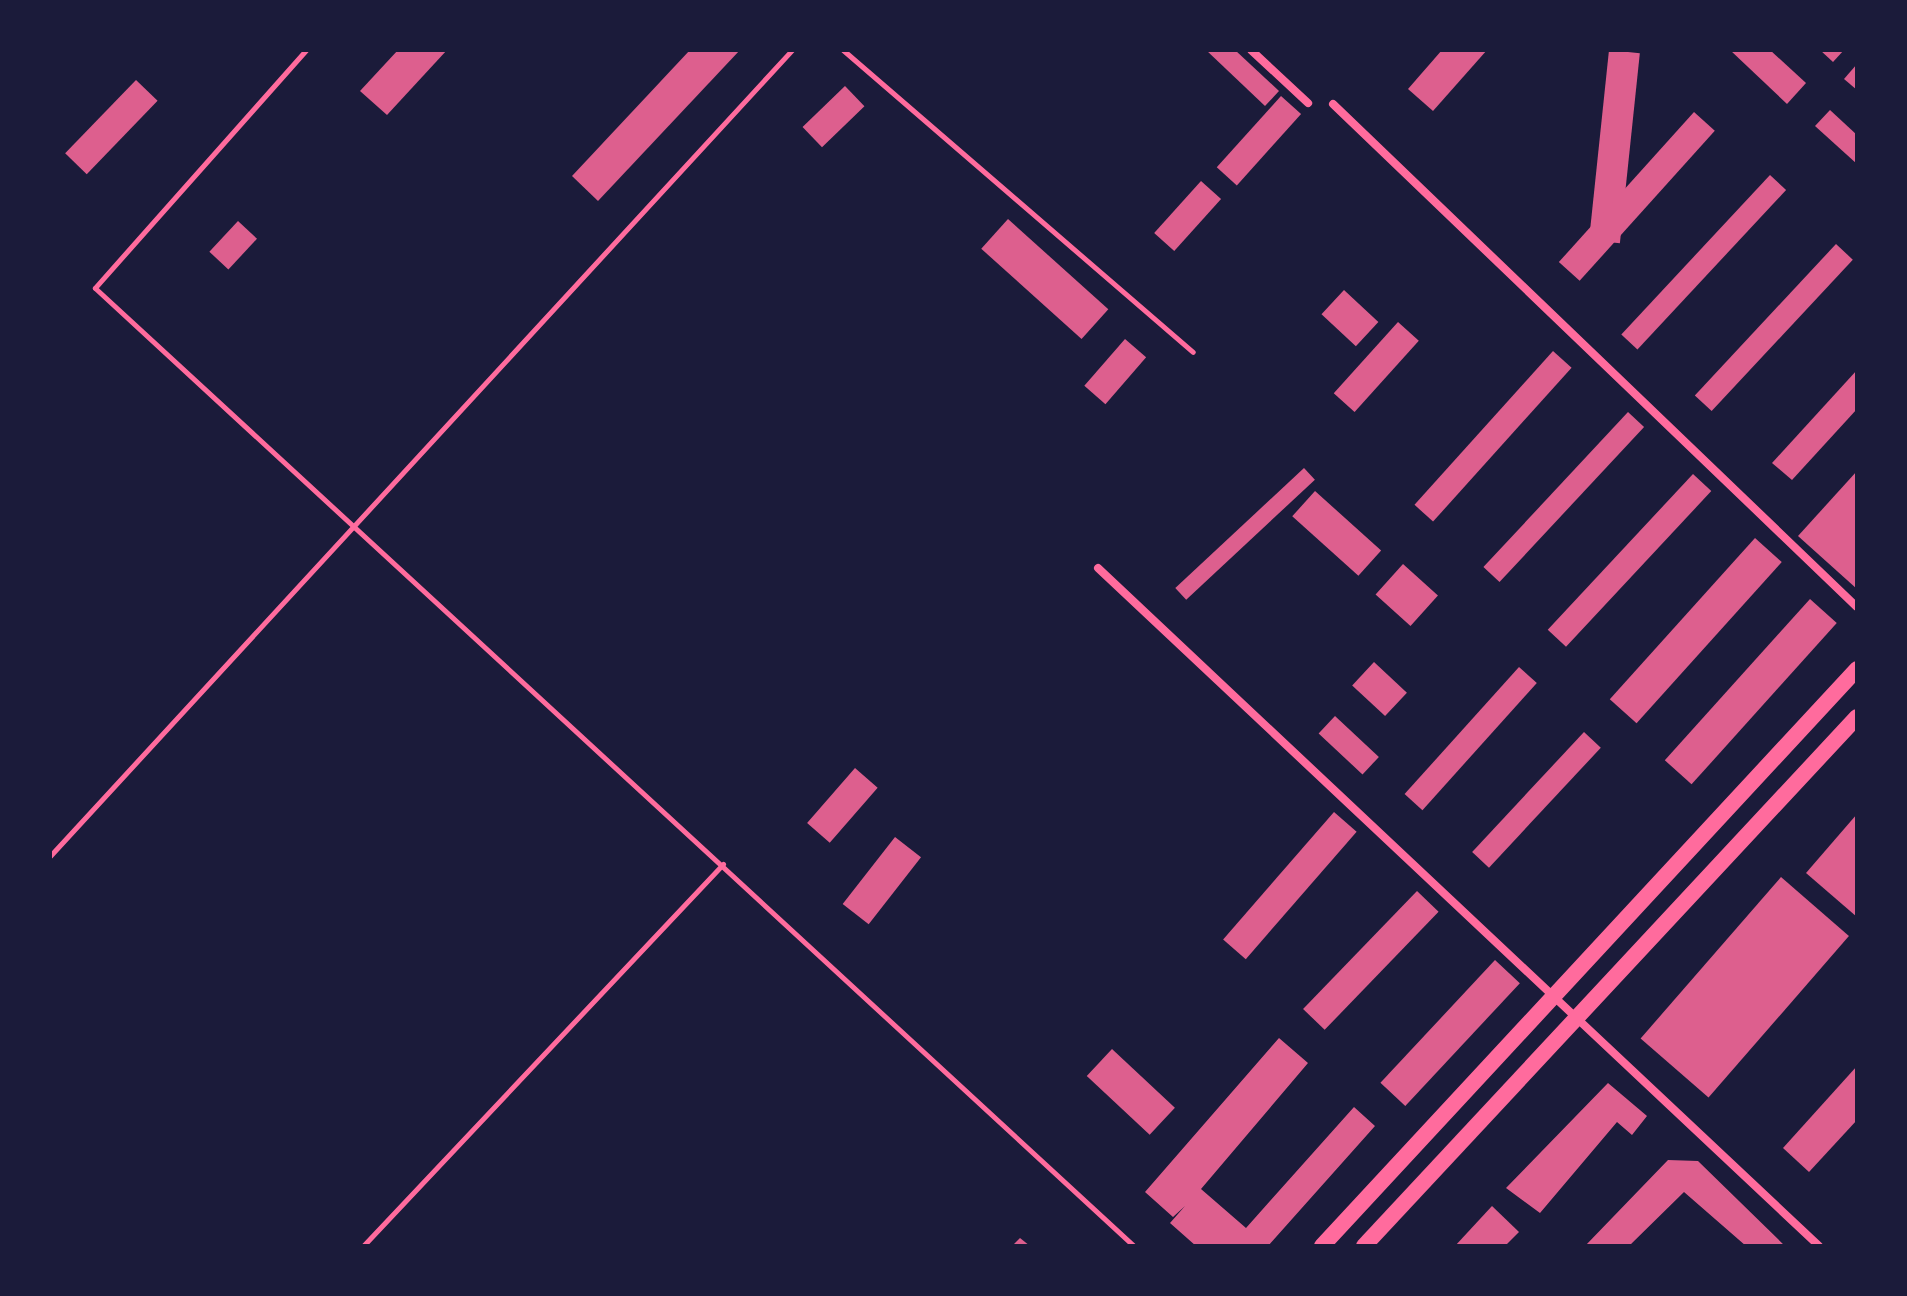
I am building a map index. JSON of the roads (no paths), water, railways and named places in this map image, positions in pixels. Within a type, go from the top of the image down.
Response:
[{"type":"main road","points":[[1322,1246],[1857,669]]},
{"type":"main road","points":[[1364,1246],[1857,717]]},
{"type":"street","points":[[1251,50],[1308,103]]},
{"type":"street","points":[[1333,104],[1857,607]]},
{"type":"street","points":[[1098,568],[1819,1246]]},
{"type":"lane","points":[[306,50],[95,288],[1134,1246]]},
{"type":"lane","points":[[50,856],[356,528],[792,50]]},
{"type":"lane","points":[[843,50],[1193,352]]},
{"type":"lane","points":[[363,1246],[723,864]]}]
